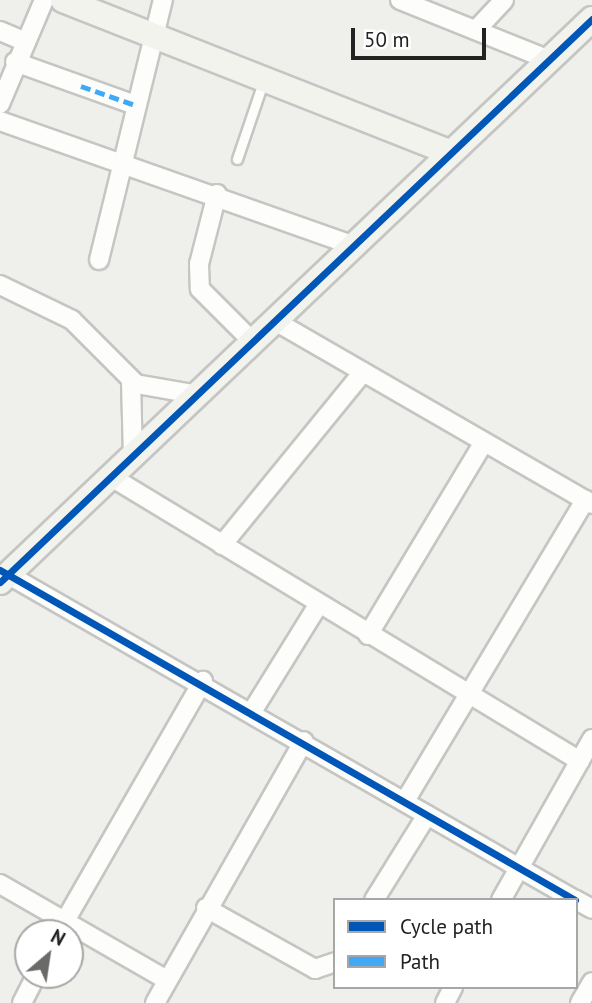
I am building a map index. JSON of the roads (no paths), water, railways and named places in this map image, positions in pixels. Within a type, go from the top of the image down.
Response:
[{"type":"street","points":[[0,104],[23,41],[44,0]]},
{"type":"street","points":[[63,0],[265,77],[448,152]]},
{"type":"street","points":[[99,260],[126,163],[135,105],[163,0]]},
{"type":"street","points":[[400,0],[443,8],[477,30],[547,59]]},
{"type":"street","points":[[477,30],[504,0]]},
{"type":"street","points":[[572,898],[203,681],[2,575],[113,478],[355,246],[448,152],[592,19]]},
{"type":"street","points":[[0,30],[23,41]]},
{"type":"street","points":[[15,62],[135,105]]},
{"type":"street","points":[[0,121],[217,194],[355,246]]},
{"type":"street","points":[[217,194],[198,264],[200,289],[254,344]]},
{"type":"street","points":[[0,285],[65,315],[131,381],[199,395]]},
{"type":"street","points":[[275,321],[588,502],[405,801]]},
{"type":"street","points":[[222,545],[363,372]]},
{"type":"street","points":[[131,381],[133,458]]},
{"type":"street","points":[[368,635],[484,442]]},
{"type":"street","points":[[113,478],[318,605],[580,761]]},
{"type":"street","points":[[254,710],[318,605]]},
{"type":"street","points":[[66,919],[203,681]]},
{"type":"street","points":[[502,898],[592,738]]},
{"type":"street","points":[[155,1003],[206,908],[304,741]]},
{"type":"street","points":[[375,898],[427,815]]},
{"type":"street","points":[[0,884],[50,919]]},
{"type":"street","points":[[206,908],[315,969],[333,962]]},
{"type":"street","points":[[84,938],[167,980]]},
{"type":"lane","points":[[237,159],[265,77]]}]
